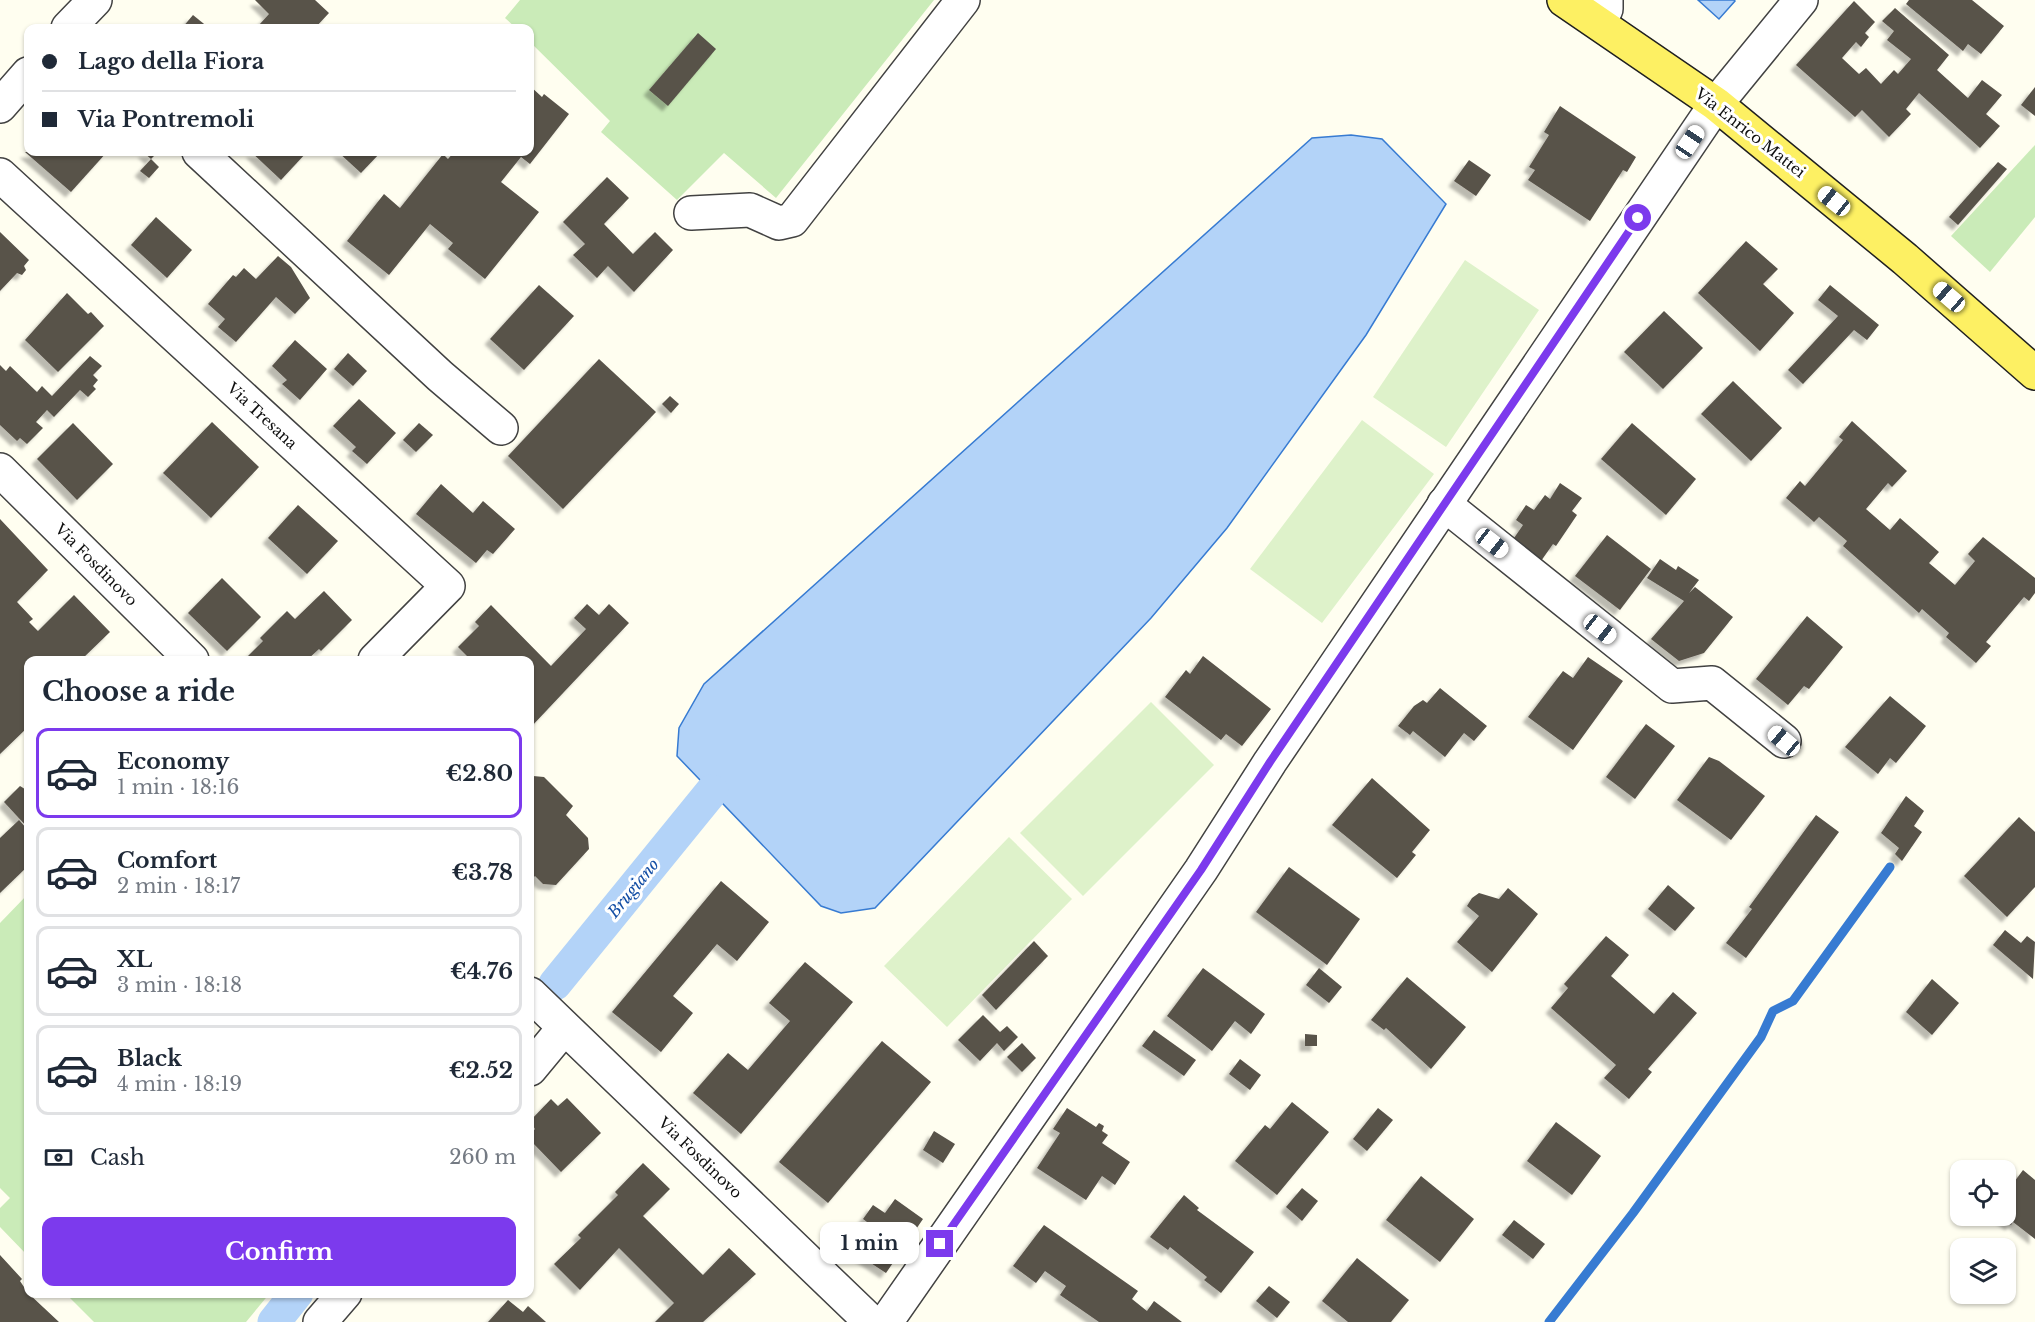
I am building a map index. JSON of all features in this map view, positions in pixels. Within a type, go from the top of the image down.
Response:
[{"type":"main road","name":"Via Enrico Mattei","points":[[1564,0],[1603,12],[1905,259],[2035,373]]},
{"type":"street","points":[[691,213],[750,210],[779,223],[792,220],[963,0]]},
{"type":"street","points":[[886,1322],[1201,870],[1270,762],[1716,104],[1801,0]]},
{"type":"street","points":[[0,106],[24,79]]},
{"type":"street","points":[[203,156],[440,376],[501,428]]},
{"type":"street","name":"Via Tresana","points":[[0,175],[448,586],[379,656]]},
{"type":"street","name":"Via Fosdinovo","points":[[0,470],[188,656]]},
{"type":"street","points":[[1444,504],[1672,686],[1713,683],[1784,741]]},
{"type":"street","name":"Via Fosdinovo","points":[[534,998],[871,1322]]},
{"type":"street","points":[[534,1064],[564,1028]]},
{"type":"street","points":[[320,1322],[341,1298]]},
{"type":"green space","points":[[520,0],[934,0],[776,198],[724,153],[677,200],[601,132],[610,121],[534,46],[534,24],[512,24],[505,18]]},
{"type":"green space","points":[[2035,145],[2035,217],[1990,272],[1951,236]]},
{"type":"green space","points":[[1465,260],[1539,310],[1446,447],[1373,397]]},
{"type":"green space","points":[[1362,420],[1434,474],[1322,623],[1250,569]]},
{"type":"green space","points":[[1151,702],[1214,765],[1083,896],[1020,833]]},
{"type":"green space","points":[[1009,837],[1072,899],[947,1027],[884,966]]},
{"type":"green space","points":[[24,898],[24,1252],[0,1227],[0,1208],[10,1198],[0,1188],[0,923]]},
{"type":"green space","points":[[70,1298],[266,1298],[246,1322],[94,1322]]},
{"type":"water","points":[[1698,0],[1734,0],[1735,1],[1719,19]]},
{"type":"water","points":[[1351,135],[1382,139],[1446,204],[1366,335],[1227,528],[1151,618],[875,908],[841,913],[821,906],[677,756],[679,728],[704,684],[1312,138]]},
{"type":"building","points":[[255,0],[315,0],[329,13],[319,24],[260,24],[269,14]]},
{"type":"building","points":[[1909,0],[1972,0],[2004,26],[1981,54],[1968,44],[1963,51],[1906,4]]},
{"type":"building","points":[[1854,1],[1875,22],[1865,33],[1869,37],[1861,47],[1856,42],[1842,58],[1859,74],[1866,68],[1881,84],[1894,70],[1898,74],[1911,59],[1887,40],[1894,31],[1882,21],[1895,8],[1949,55],[1937,70],[1968,98],[1982,80],[2002,95],[1986,114],[2000,126],[1980,148],[1919,93],[1906,109],[1911,114],[1889,137],[1862,110],[1855,117],[1796,65]]},
{"type":"building","points":[[193,15],[204,24],[185,24]]},
{"type":"building","points":[[698,33],[716,49],[668,106],[649,90]]},
{"type":"building","points":[[2035,87],[2035,116],[2021,105]]},
{"type":"building","points":[[534,90],[542,97],[544,94],[569,114],[530,164],[521,157],[501,182],[539,212],[485,279],[448,249],[453,243],[430,224],[389,275],[347,241],[384,194],[400,208],[441,156],[448,159],[451,156],[534,156]]},
{"type":"building","points":[[1560,106],[1636,157],[1627,172],[1623,170],[1590,221],[1528,180],[1535,170],[1529,167],[1549,135],[1544,132]]},
{"type":"building","points":[[30,156],[103,156],[71,192]]},
{"type":"building","points":[[255,156],[303,156],[281,180]]},
{"type":"building","points":[[342,156],[377,156],[361,173]]},
{"type":"building","points":[[151,159],[159,167],[149,178],[140,171]]},
{"type":"building","points":[[1469,160],[1491,175],[1476,196],[1454,181]]},
{"type":"building","points":[[1998,162],[2007,169],[1958,225],[1949,217]]},
{"type":"building","points":[[607,177],[629,198],[604,224],[633,254],[655,232],[673,250],[634,292],[608,266],[597,278],[573,255],[585,244],[563,222]]},
{"type":"building","points":[[156,217],[192,250],[167,278],[131,245]]},
{"type":"building","points":[[0,232],[29,260],[24,266],[26,270],[22,275],[17,273],[0,291]]},
{"type":"building","points":[[1746,241],[1778,269],[1763,284],[1794,313],[1760,351],[1698,293]]},
{"type":"building","points":[[278,256],[291,267],[310,298],[295,314],[276,297],[236,342],[218,327],[225,319],[208,304],[233,275],[236,277],[244,268],[256,279]]},
{"type":"building","points":[[539,285],[574,316],[524,370],[490,339]]},
{"type":"building","points":[[1830,285],[1879,325],[1867,340],[1854,330],[1803,384],[1788,370],[1838,316],[1818,300]]},
{"type":"building","points":[[67,293],[104,326],[58,372],[25,340]]},
{"type":"building","points":[[1664,311],[1703,348],[1663,389],[1624,352]]},
{"type":"building","points":[[295,340],[327,369],[300,400],[282,384],[287,380],[272,366]]},
{"type":"building","points":[[348,353],[367,371],[353,386],[334,369]]},
{"type":"building","points":[[90,356],[102,366],[93,375],[98,380],[93,386],[96,389],[88,397],[80,390],[54,417],[47,410],[36,422],[43,428],[27,444],[20,438],[17,441],[0,425],[0,365],[6,371],[10,366],[37,392],[42,386],[52,396]]},
{"type":"building","points":[[599,359],[656,412],[563,509],[508,456]]},
{"type":"building","points":[[1733,381],[1782,428],[1751,461],[1701,414]]},
{"type":"building","points":[[670,396],[679,404],[671,413],[662,404]]},
{"type":"building","points":[[359,399],[396,433],[367,464],[352,451],[356,447],[333,426]]},
{"type":"building","points":[[1852,421],[1907,471],[1892,487],[1888,483],[1866,509],[1890,530],[1900,518],[1939,552],[1929,563],[1955,585],[1975,561],[1968,554],[1983,537],[2035,578],[2035,593],[2029,601],[2024,597],[1986,642],[1991,646],[1976,663],[1946,637],[1949,633],[1922,609],[1919,613],[1843,546],[1847,541],[1819,517],[1814,522],[1786,498],[1800,481],[1805,486],[1843,440],[1839,437]]},
{"type":"building","points":[[212,422],[259,467],[211,518],[163,473]]},
{"type":"building","points":[[73,423],[113,464],[77,500],[37,459]]},
{"type":"building","points":[[419,423],[433,435],[416,452],[403,440]]},
{"type":"building","points":[[1632,423],[1696,479],[1666,515],[1601,459]]},
{"type":"building","points":[[1560,483],[1582,498],[1572,511],[1577,515],[1556,546],[1553,544],[1541,561],[1512,541],[1523,525],[1516,520],[1526,505],[1534,510],[1545,495],[1550,499]]},
{"type":"building","points":[[441,484],[473,513],[483,501],[515,529],[493,554],[487,550],[476,563],[416,514]]},
{"type":"building","points":[[298,505],[338,541],[307,574],[268,538]]},
{"type":"building","points":[[0,519],[48,570],[17,602],[33,619],[29,622],[38,631],[74,595],[110,632],[85,656],[24,656],[24,731],[0,754]]},
{"type":"building","points":[[1607,535],[1651,569],[1620,610],[1575,576]]},
{"type":"building","points":[[1660,559],[1676,570],[1678,566],[1699,580],[1689,593],[1695,587],[1733,617],[1704,653],[1679,661],[1651,639],[1684,601],[1647,578]]},
{"type":"building","points":[[222,578],[261,617],[227,651],[188,613]]},
{"type":"building","points":[[324,591],[352,620],[321,651],[319,649],[311,656],[248,656],[263,641],[260,638],[287,611],[295,619]]},
{"type":"building","points":[[587,604],[599,615],[609,604],[629,623],[534,724],[534,656],[467,656],[458,647],[479,626],[475,622],[491,605],[551,666],[586,629],[574,618]]},
{"type":"building","points":[[1807,616],[1843,647],[1809,689],[1804,686],[1788,705],[1756,679]]},
{"type":"building","points":[[1203,656],[1271,709],[1242,746],[1226,734],[1221,740],[1165,697],[1186,670],[1190,674]]},
{"type":"building","points":[[1588,657],[1623,681],[1573,750],[1528,717],[1563,671],[1573,678]]},
{"type":"building","points":[[1440,688],[1487,726],[1474,741],[1464,733],[1445,757],[1413,731],[1410,735],[1398,726],[1414,706],[1423,700],[1427,703]]},
{"type":"building","points":[[1890,696],[1926,726],[1896,763],[1890,758],[1878,774],[1845,747]]},
{"type":"building","points":[[1646,724],[1675,746],[1635,799],[1606,777]]},
{"type":"building","points":[[1709,757],[1719,761],[1765,796],[1731,840],[1677,800]]},
{"type":"building","points":[[534,776],[544,777],[573,806],[566,815],[588,838],[589,849],[556,885],[543,884],[535,876]]},
{"type":"building","points":[[1372,778],[1430,830],[1412,852],[1416,855],[1397,878],[1332,825]]},
{"type":"building","points":[[20,786],[24,788],[24,824],[4,802]]},
{"type":"building","points":[[1906,796],[1924,811],[1914,826],[1922,832],[1902,861],[1895,854],[1899,848],[1881,833]]},
{"type":"building","points":[[1816,815],[1839,832],[1746,958],[1726,943],[1752,909],[1749,907]]},
{"type":"building","points":[[2019,817],[2035,832],[2035,887],[2007,917],[1964,876]]},
{"type":"building","points":[[19,820],[24,826],[24,870],[0,893],[0,838]]},
{"type":"building","points":[[1289,867],[1360,919],[1327,965],[1256,912]]},
{"type":"building","points":[[721,881],[769,922],[737,961],[717,944],[673,996],[693,1013],[661,1052],[612,1012]]},
{"type":"building","points":[[1668,885],[1695,908],[1675,931],[1648,909]]},
{"type":"building","points":[[1508,888],[1538,914],[1492,972],[1457,942],[1479,916],[1467,906],[1472,898],[1479,893],[1499,899]]},
{"type":"building","points":[[2005,930],[2021,943],[2027,936],[2035,942],[2033,979],[1993,945]]},
{"type":"building","points":[[1606,936],[1629,955],[1611,976],[1654,1014],[1673,992],[1697,1013],[1648,1069],[1652,1072],[1629,1099],[1604,1078],[1616,1065],[1551,1008],[1568,988],[1564,984]]},
{"type":"building","points":[[1034,941],[1048,956],[996,1010],[982,995]]},
{"type":"building","points":[[805,962],[853,1002],[741,1134],[693,1093],[728,1053],[748,1070],[790,1021],[769,1003]]},
{"type":"building","points":[[1203,968],[1265,1014],[1251,1034],[1235,1021],[1212,1051],[1167,1016]]},
{"type":"building","points":[[1319,968],[1342,987],[1329,1003],[1306,985]]},
{"type":"building","points":[[1407,977],[1466,1027],[1431,1069],[1386,1028],[1384,1030],[1371,1020]]},
{"type":"building","points":[[1932,979],[1959,1003],[1932,1035],[1906,1012]]},
{"type":"building","points":[[983,1015],[1000,1032],[1007,1026],[1018,1037],[1004,1051],[997,1043],[980,1061],[958,1040]]},
{"type":"building","points":[[1154,1030],[1196,1060],[1184,1076],[1142,1046]]},
{"type":"building","points":[[1305,1034],[1317,1035],[1317,1046],[1305,1046]]},
{"type":"building","points":[[882,1041],[931,1082],[828,1203],[779,1162]]},
{"type":"building","points":[[1022,1043],[1036,1058],[1022,1072],[1007,1057]]},
{"type":"building","points":[[1240,1059],[1261,1075],[1250,1090],[1229,1074]]},
{"type":"building","points":[[567,1098],[601,1133],[561,1172],[534,1144],[534,1117],[551,1099],[558,1106]]},
{"type":"building","points":[[1292,1102],[1329,1132],[1277,1195],[1235,1161],[1265,1125],[1270,1129]]},
{"type":"building","points":[[1067,1108],[1096,1127],[1099,1123],[1104,1126],[1102,1131],[1108,1135],[1102,1143],[1130,1162],[1115,1185],[1102,1176],[1086,1200],[1037,1168],[1060,1133],[1053,1129]]},
{"type":"building","points":[[1378,1108],[1393,1120],[1367,1151],[1353,1139]]},
{"type":"building","points":[[1556,1122],[1601,1156],[1572,1195],[1527,1161]]},
{"type":"building","points":[[934,1131],[955,1144],[943,1163],[923,1150]]},
{"type":"building","points":[[643,1163],[670,1189],[643,1216],[703,1275],[729,1248],[756,1274],[703,1322],[655,1322],[674,1303],[619,1248],[580,1290],[554,1264],[581,1238],[578,1235],[618,1195],[615,1192]]},
{"type":"building","points":[[2023,1170],[2035,1180],[2035,1239],[2016,1224],[2016,1179]]},
{"type":"building","points":[[1421,1176],[1474,1219],[1440,1262],[1386,1220]]},
{"type":"building","points":[[1302,1188],[1318,1201],[1302,1221],[1286,1207]]},
{"type":"building","points":[[1184,1195],[1199,1208],[1197,1210],[1254,1252],[1221,1293],[1204,1280],[1207,1277],[1170,1247],[1168,1250],[1150,1237]]},
{"type":"building","points":[[895,1199],[923,1219],[886,1273],[857,1254],[875,1228],[863,1219],[873,1205],[885,1213]]},
{"type":"building","points":[[1514,1220],[1545,1244],[1533,1259],[1502,1235]]},
{"type":"building","points":[[1044,1225],[1138,1291],[1132,1299],[1147,1311],[1154,1301],[1182,1322],[1099,1322],[1060,1295],[1066,1286],[1045,1271],[1036,1283],[1013,1266]]},
{"type":"building","points":[[0,1255],[22,1279],[20,1281],[24,1287],[24,1298],[33,1298],[59,1322],[0,1322]]},
{"type":"building","points":[[1357,1258],[1409,1300],[1391,1322],[1348,1322],[1322,1301]]},
{"type":"building","points":[[1269,1286],[1290,1302],[1277,1318],[1256,1301]]},
{"type":"building","points":[[508,1300],[523,1312],[528,1306],[546,1322],[488,1322]]},
{"type":"waterway","name":"Brugiano","points":[[555,984],[712,791]]},
{"type":"waterway","points":[[1549,1322],[1633,1213],[1761,1037],[1773,1011],[1793,1001],[1890,867]]},
{"type":"waterway","name":"Brugiano","points":[[274,1322],[293,1298]]},
{"type":"route","points":[[940,1244],[1201,870],[1270,762],[1638,218]]}]
